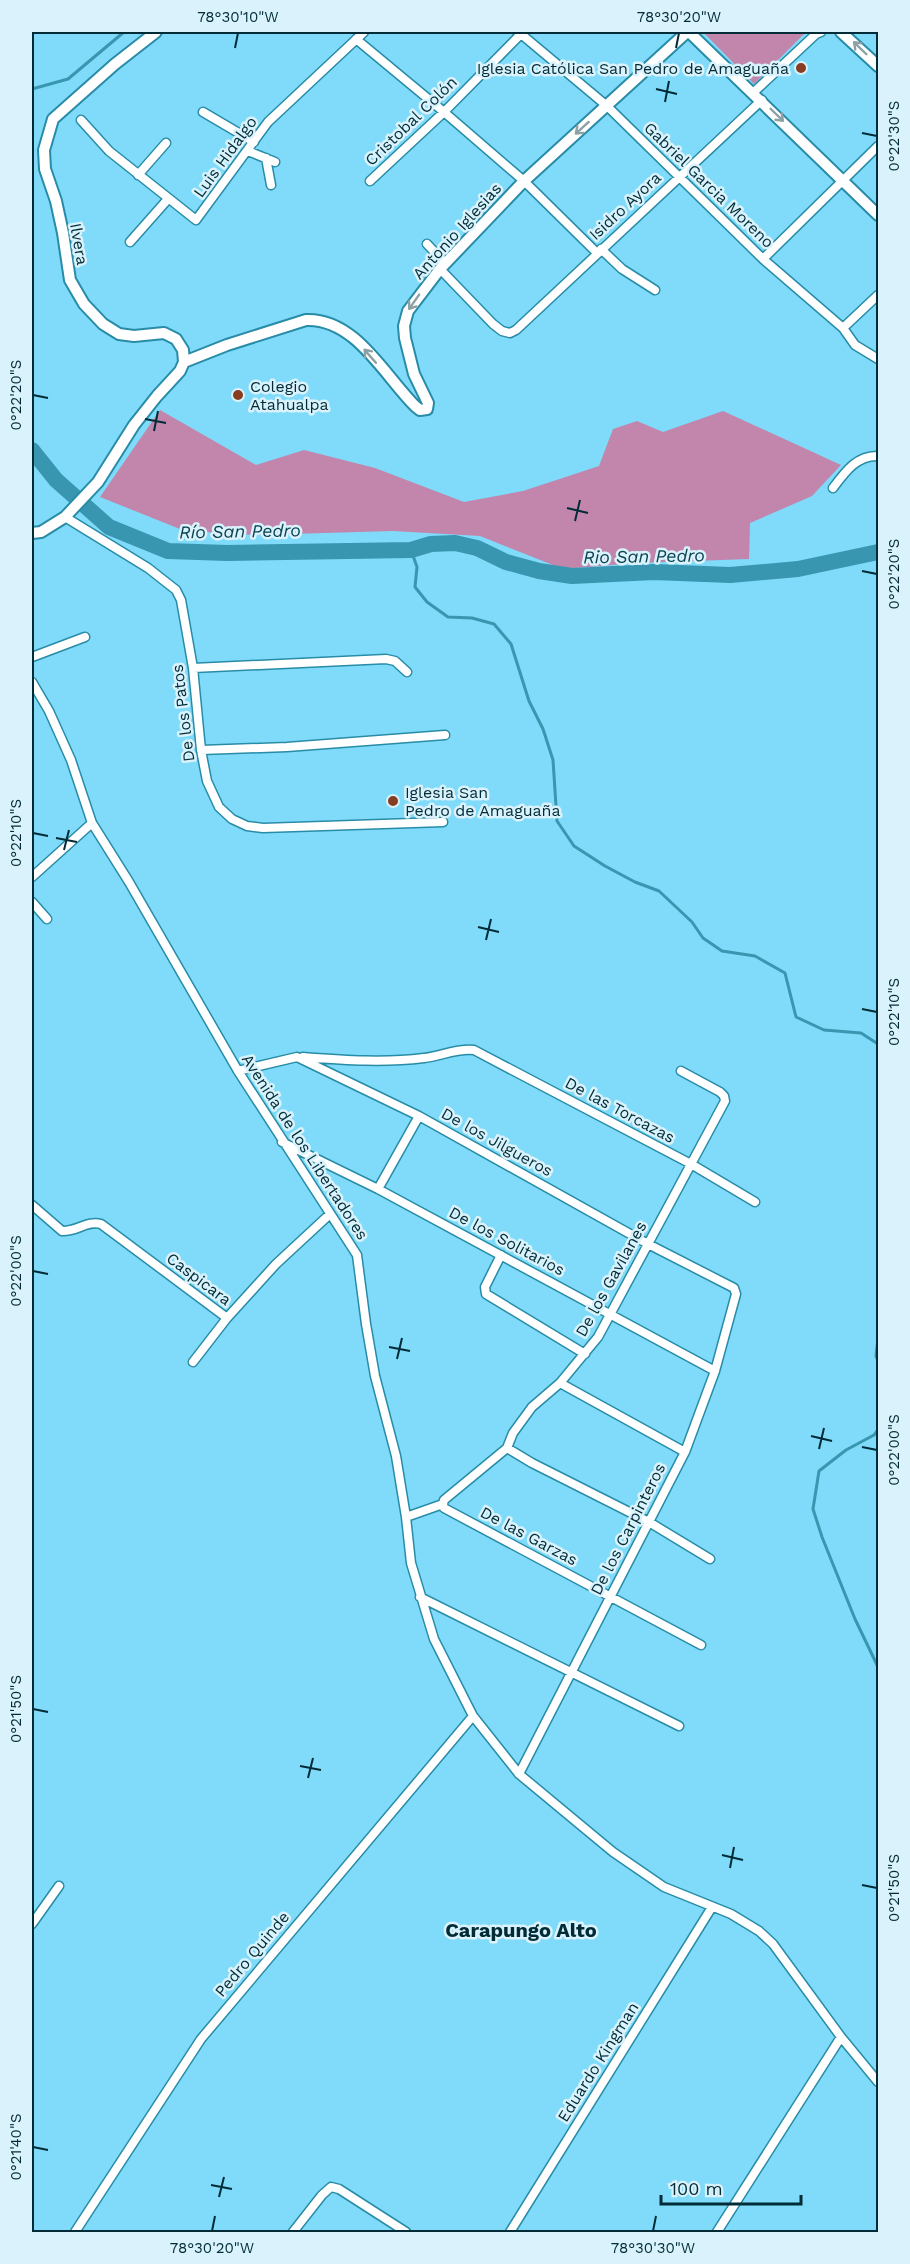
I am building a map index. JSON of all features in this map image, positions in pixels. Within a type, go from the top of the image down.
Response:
[{"type":"street","name":"Ilvera","points":[[156,32],[115,64],[53,119],[44,150],[45,169],[56,201],[70,280],[84,304],[103,324],[119,334],[134,336],[164,333],[176,339],[183,350],[184,362]]},
{"type":"street","name":"Luis Hidalgo","points":[[81,120],[109,151],[196,220],[268,122],[364,32]]},
{"type":"street","name":"Gabriel Garcia Moreno","points":[[521,32],[606,106],[763,259],[843,328],[855,345],[879,358]]},
{"type":"street","name":"Cristobal Colón","points":[[370,181],[444,112],[521,32]]},
{"type":"street","name":"Antonio Iglesias","points":[[184,362],[227,345],[306,320],[316,320],[342,329],[356,340],[409,400],[424,411],[428,403],[414,374],[405,338],[404,326],[408,311],[442,266],[524,181],[688,32]]},
{"type":"street","points":[[688,32],[758,96],[879,215]]},
{"type":"street","name":"Isidro Ayora","points":[[442,266],[502,331],[510,333],[516,330],[677,177],[816,34],[821,32]]},
{"type":"street","points":[[841,32],[879,66]]},
{"type":"street","points":[[356,39],[524,181],[599,251],[655,290]]},
{"type":"street","points":[[203,112],[254,142]]},
{"type":"street","points":[[138,175],[166,143]]},
{"type":"street","points":[[763,259],[879,146]]},
{"type":"street","points":[[248,151],[275,162]]},
{"type":"street","points":[[266,158],[271,186]]},
{"type":"street","points":[[130,242],[168,199]]},
{"type":"street","points":[[427,244],[442,266]]},
{"type":"street","points":[[843,328],[879,295]]},
{"type":"street","points":[[32,533],[41,532],[69,514],[98,482],[134,425],[180,371],[184,362]]},
{"type":"street","points":[[833,488],[848,468],[867,456],[879,456]]},
{"type":"street","name":"De los Patos","points":[[69,514],[176,590],[181,600],[193,668],[201,750],[207,781],[219,807],[232,819],[247,826],[263,828],[443,822]]},
{"type":"street","points":[[32,657],[85,637]]},
{"type":"street","points":[[193,668],[386,659],[395,661],[407,672]]},
{"type":"street","name":"Avenida de los Libertadores","points":[[32,682],[49,711],[71,760],[92,823],[129,882],[238,1071],[357,1255],[375,1376],[396,1456],[411,1563],[434,1639],[472,1716],[519,1774],[613,1852],[664,1887],[731,1914],[750,1925],[773,1944],[841,2037],[879,2082]]},
{"type":"street","points":[[201,750],[287,747],[445,735]]},
{"type":"street","points":[[32,877],[92,823]]},
{"type":"street","points":[[32,902],[47,919]]},
{"type":"street","name":"De las Torcazas","points":[[297,1057],[382,1061],[426,1058],[468,1049],[474,1050],[691,1164],[755,1202]]},
{"type":"street","points":[[238,1071],[297,1057]]},
{"type":"street","name":"De los Jilgueros","points":[[297,1057],[419,1116],[648,1244],[734,1288]]},
{"type":"street","name":"De los Gavilanes","points":[[443,1504],[444,1500],[507,1448],[513,1433],[532,1407],[560,1383],[585,1354],[611,1314],[725,1101],[724,1096],[681,1071]]},
{"type":"street","points":[[378,1190],[419,1116]]},
{"type":"street","name":"De los Solitarios","points":[[282,1142],[501,1255],[715,1371]]},
{"type":"street","name":"Caspicara","points":[[32,1205],[62,1231],[92,1222],[101,1224],[227,1318],[276,1264],[330,1214]]},
{"type":"street","points":[[501,1255],[485,1287],[486,1294],[585,1354]]},
{"type":"street","name":"De los Carpinteros","points":[[519,1774],[685,1452],[715,1371],[736,1299],[734,1288]]},
{"type":"street","points":[[193,1362],[227,1318]]},
{"type":"street","points":[[560,1383],[685,1452]]},
{"type":"street","points":[[507,1448],[649,1522],[710,1559]]},
{"type":"street","points":[[406,1517],[443,1504]]},
{"type":"street","name":"De las Garzas","points":[[443,1504],[444,1508],[701,1645]]},
{"type":"street","points":[[420,1597],[679,1726]]},
{"type":"street","name":"Pedro Quinde","points":[[80,2231],[201,2038],[472,1716]]},
{"type":"street","points":[[32,1924],[59,1886]]},
{"type":"street","name":"Eduardo Kingman","points":[[510,2232],[712,1907]]},
{"type":"street","points":[[717,2232],[841,2037]]},
{"type":"street","points":[[294,2232],[322,2195],[331,2187],[339,2189],[406,2232]]},
{"type":"shaded area","points":[[703,32],[806,32],[754,84]]},
{"type":"shaded area","points":[[160,410],[256,465],[304,450],[375,468],[464,502],[523,491],[599,466],[613,429],[637,421],[663,432],[723,411],[841,465],[812,496],[750,523],[749,559],[637,563],[563,569],[480,536],[393,531],[257,535],[185,531],[100,497]]},
{"type":"waterway","points":[[32,89],[68,79],[124,32]]},
{"type":"waterway","name":"Rio San Pedro","points":[[32,450],[56,480],[109,527],[168,551],[227,553],[411,550],[431,544],[455,543],[477,548],[506,562],[539,571],[572,576],[654,572],[730,575],[798,569],[878,552]]},
{"type":"waterway","points":[[411,550],[417,567],[415,587],[427,602],[448,617],[472,618],[494,624],[511,644],[529,701],[543,729],[553,760],[557,821],[574,846],[635,882],[659,891],[692,922],[703,938],[722,951],[755,956],[785,973],[796,1017],[824,1030],[861,1033],[878,1044]]},
{"type":"waterway","points":[[878,1338],[876,1356],[878,1361]]},
{"type":"waterway","points":[[878,1430],[874,1435],[846,1450],[819,1471],[813,1509],[855,1619],[878,1667]]},
{"type":"place","name":"Iglesia Católica San Pedro de Amaguaña","points":[[801,68]]},
{"type":"place","name":"Colegio Atahualpa","points":[[238,395]]},
{"type":"place","name":"Iglesia San Pedro de Amaguaña","points":[[393,801]]},
{"type":"district","name":"Carapungo Alto","points":[[521,1930]]},
{"type":"water label","name":"Río San Pedro","points":[[240,531]]}]
